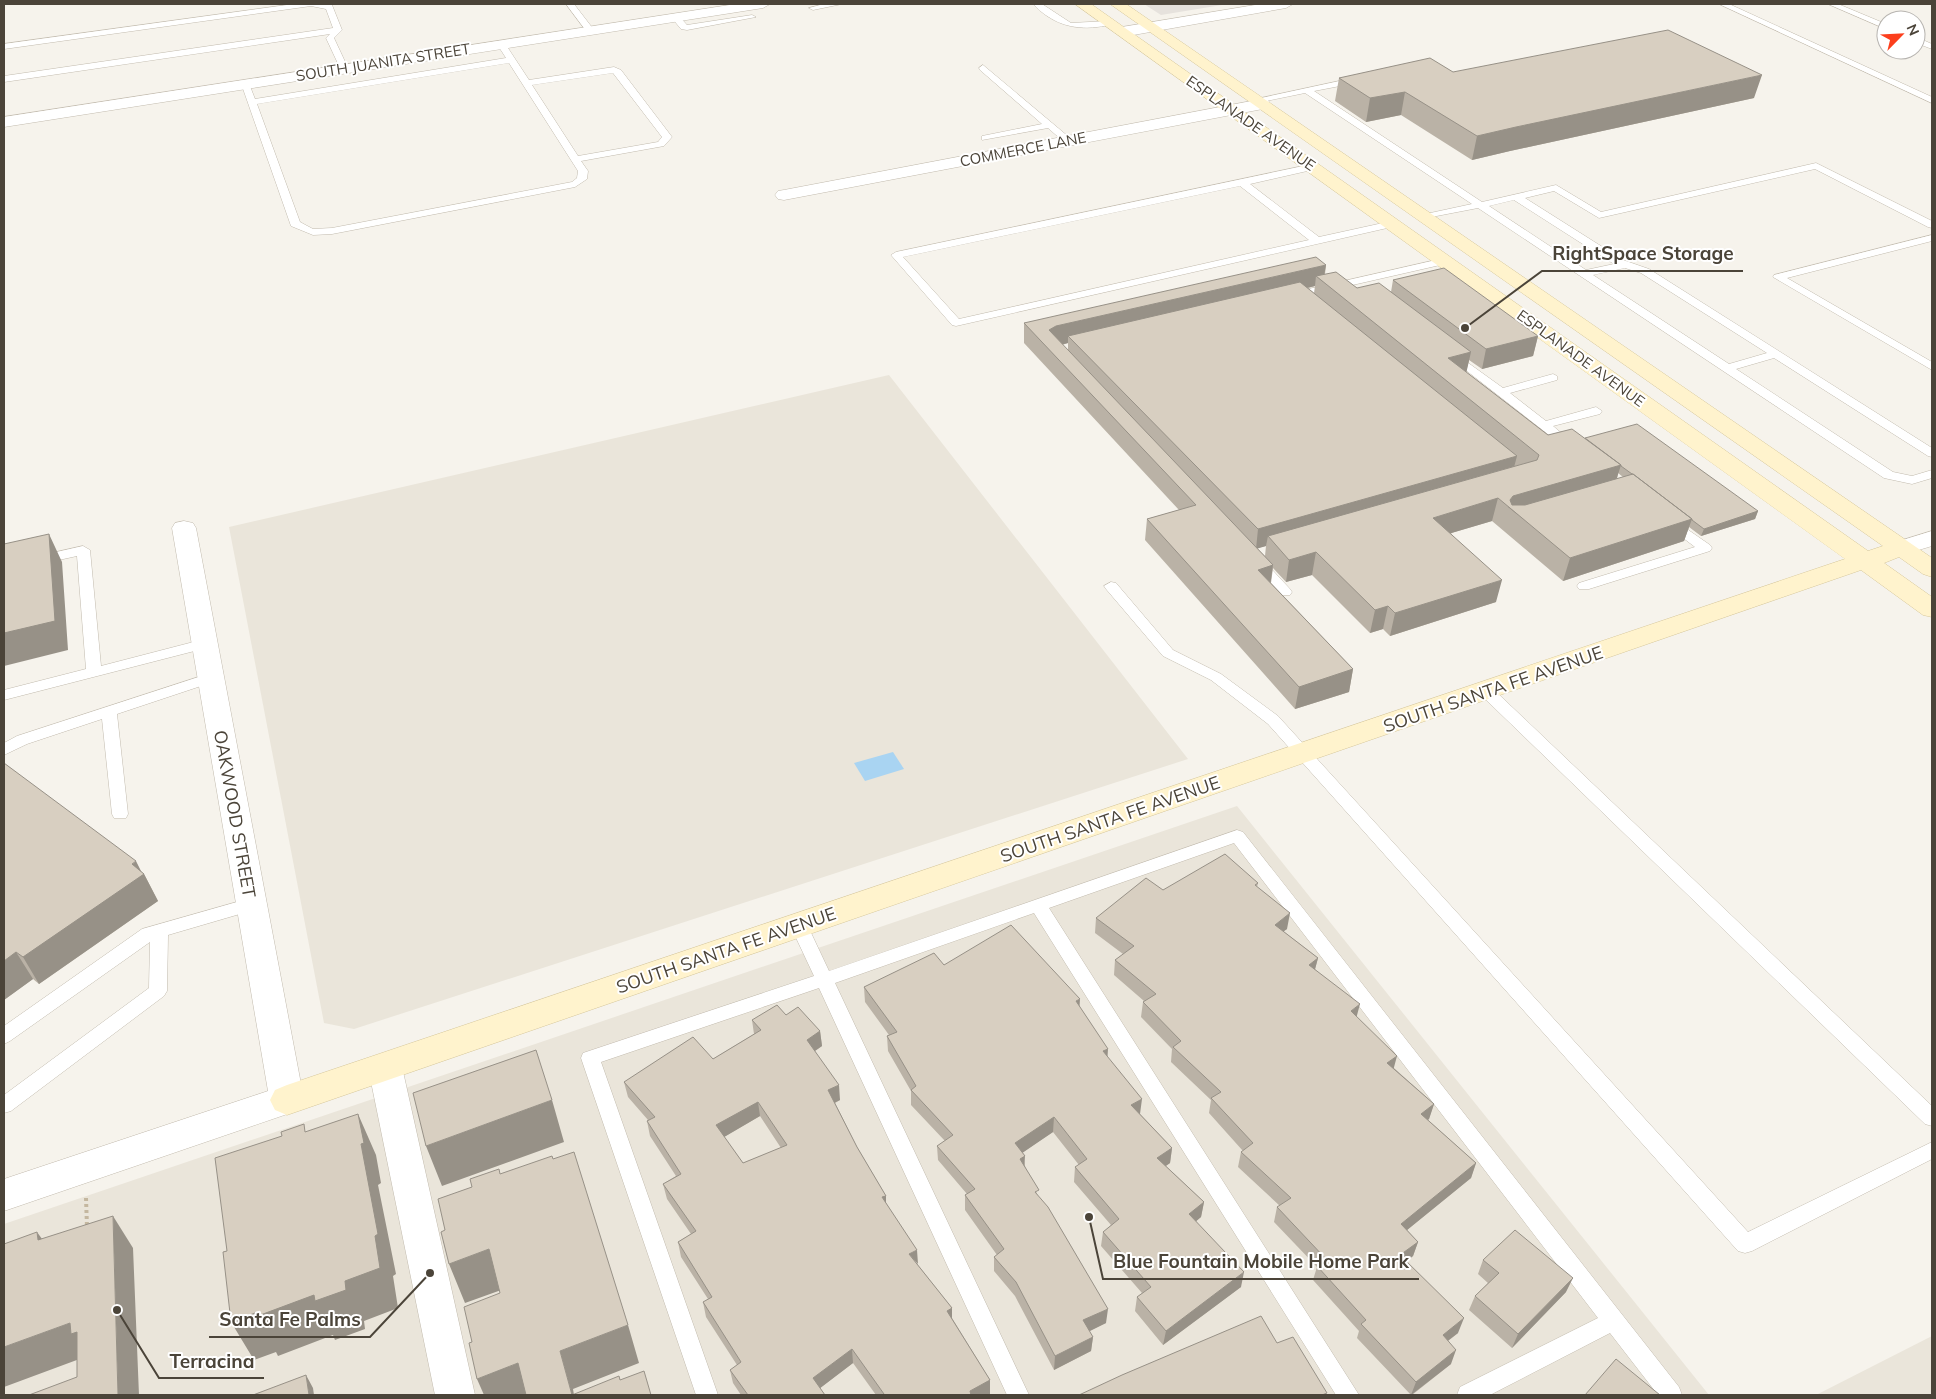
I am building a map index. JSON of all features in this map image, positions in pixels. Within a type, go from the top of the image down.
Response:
[{"type":"main road","name":"ESPLANADE AVENUE","points":[[1082,4],[1932,609]]},
{"type":"main road","name":"ESPLANADE AVENUE","points":[[1117,4],[1932,569]]},
{"type":"main road","points":[[1392,224],[1425,217]]},
{"type":"main road","points":[[1527,320],[1562,312]]},
{"type":"main road","name":"SOUTH SANTA FE AVENUE","points":[[286,1100],[1866,562],[1902,548]]},
{"type":"street","name":"SOUTH JUANITA STREET","points":[[4,122],[245,83],[763,4]]},
{"type":"street","points":[[1115,27],[1150,27],[1286,4]]},
{"type":"street","name":"COMMERCE LANE","points":[[784,195],[1232,110],[1259,102]]},
{"type":"street","name":"OAKWOOD STREET","points":[[184,528],[286,1100]]},
{"type":"street","name":"SOUTH SANTA FE AVENUE","points":[[1902,548],[1932,538]]},
{"type":"street","points":[[385,1066],[455,1395]]},
{"type":"street","points":[[4,1195],[286,1100]]},
{"type":"lane","points":[[4,47],[309,4]]},
{"type":"lane","points":[[313,4],[329,7],[338,30]]},
{"type":"lane","points":[[570,4],[590,30]]},
{"type":"lane","points":[[813,8],[838,4]]},
{"type":"lane","points":[[1036,4],[1064,24],[1084,27],[1115,27]]},
{"type":"lane","points":[[1722,4],[1932,100]]},
{"type":"lane","points":[[1832,4],[1876,23]]},
{"type":"lane","points":[[675,17],[687,28],[752,18]]},
{"type":"lane","points":[[338,30],[330,38],[344,68]]},
{"type":"lane","points":[[4,79],[338,30]]},
{"type":"lane","points":[[245,83],[295,224],[304,230],[316,233],[575,184],[582,179],[582,171],[575,159],[501,44]]},
{"type":"lane","points":[[253,102],[512,60]]},
{"type":"lane","points":[[983,68],[1067,140]]},
{"type":"lane","points":[[526,83],[614,70],[618,72],[667,137],[661,144],[575,159]]},
{"type":"lane","points":[[1259,102],[1306,90],[1372,78]]},
{"type":"lane","points":[[1306,90],[1889,475],[1912,480],[1932,474]]},
{"type":"lane","points":[[985,138],[1050,125]]},
{"type":"lane","points":[[1425,217],[1556,188],[1598,215],[1816,166],[1932,226]]},
{"type":"lane","points":[[1313,167],[896,255],[956,323],[1392,224]]},
{"type":"lane","points":[[1242,183],[1317,241]]},
{"type":"lane","points":[[1516,197],[1619,262],[1645,272],[1932,453]]},
{"type":"lane","points":[[1932,238],[1778,276],[1932,367]]},
{"type":"lane","points":[[1281,298],[1445,261]]},
{"type":"lane","points":[[1584,274],[1626,264]]},
{"type":"lane","points":[[1356,281],[1371,293]]},
{"type":"lane","points":[[1300,294],[1315,306]]},
{"type":"lane","points":[[1440,345],[1582,454]]},
{"type":"lane","points":[[1727,368],[1776,354]]},
{"type":"lane","points":[[1501,392],[1552,378]]},
{"type":"lane","points":[[1544,425],[1596,410]]},
{"type":"lane","points":[[1584,586],[1704,548],[1658,512]]},
{"type":"lane","points":[[4,568],[82,550],[94,672]]},
{"type":"lane","points":[[1261,553],[1252,556],[1285,592]]},
{"type":"lane","points":[[1111,586],[1168,653],[1216,677],[1273,720],[1745,1244],[1932,1150]]},
{"type":"lane","points":[[4,695],[205,644]]},
{"type":"lane","points":[[4,750],[22,740],[211,678]]},
{"type":"lane","points":[[1486,691],[1932,1118]]},
{"type":"lane","points":[[109,712],[120,814]]},
{"type":"lane","points":[[707,1395],[590,1058],[825,980],[1236,836],[1671,1395]]},
{"type":"lane","points":[[4,1036],[148,934],[251,904]]},
{"type":"lane","points":[[1038,905],[1348,1395]]},
{"type":"lane","points":[[799,925],[1018,1395]]},
{"type":"lane","points":[[4,1105],[158,991],[159,931]]},
{"type":"lane","points":[[1468,1395],[1613,1321]]},
{"type":"path","points":[[85,1167],[87,1238]]},
{"type":"shaded area","points":[[1144,4],[1228,4],[1161,15]]},
{"type":"shaded area","points":[[889,375],[1188,759],[354,1029],[324,1023],[229,527]]},
{"type":"shaded area","points":[[1237,806],[1709,1395],[4,1395],[4,1224]]},
{"type":"shaded area","points":[[1932,1336],[1932,1395],[1816,1395]]},
{"type":"water","points":[[893,752],[904,769],[865,781],[854,763]]},
{"type":"building","points":[[1668,30],[1762,75],[1477,136],[1405,92],[1370,98],[1339,78],[1430,58],[1453,72]]},
{"type":"building","points":[[1316,257],[1326,265],[1056,326],[1049,330],[1273,565],[1258,570],[1353,669],[1299,687],[1147,519],[1196,505],[1024,323]]},
{"type":"building","points":[[1444,268],[1538,336],[1486,349],[1393,280]]},
{"type":"building","points":[[1336,272],[1357,288],[1379,283],[1471,352],[1448,358],[1548,435],[1572,429],[1621,465],[1513,496],[1510,500],[1512,505],[1525,505],[1633,474],[1692,519],[1570,558],[1498,498],[1433,518],[1502,580],[1395,613],[1388,606],[1375,610],[1316,552],[1289,560],[1268,536],[1537,460],[1539,455],[1316,276]]},
{"type":"building","points":[[1300,282],[1517,456],[1258,529],[1068,336]]},
{"type":"building","points":[[1637,424],[1758,511],[1704,529],[1585,438]]},
{"type":"building","points":[[49,534],[55,621],[4,633],[4,544]]},
{"type":"building","points":[[4,763],[136,861],[132,864],[144,874],[23,957],[16,952],[4,961]]},
{"type":"building","points":[[1225,854],[1258,883],[1255,885],[1290,913],[1275,925],[1318,958],[1309,965],[1360,1004],[1351,1011],[1397,1056],[1387,1063],[1434,1104],[1421,1114],[1476,1163],[1401,1224],[1418,1242],[1400,1255],[1464,1318],[1443,1335],[1456,1350],[1416,1382],[1361,1324],[1366,1320],[1317,1266],[1326,1259],[1277,1207],[1291,1198],[1241,1152],[1253,1143],[1211,1098],[1221,1092],[1173,1047],[1181,1041],[1143,1002],[1156,994],[1115,960],[1134,946],[1096,918],[1146,878],[1163,890]]},
{"type":"building","points":[[1011,925],[1080,999],[1076,1001],[1108,1049],[1103,1051],[1142,1099],[1131,1105],[1172,1148],[1157,1158],[1204,1202],[1189,1214],[1244,1272],[1166,1331],[1137,1297],[1151,1287],[1103,1232],[1119,1219],[1075,1167],[1087,1159],[1054,1117],[1015,1143],[1025,1156],[1020,1159],[1039,1190],[1035,1192],[1048,1207],[1108,1309],[1083,1320],[1093,1337],[1055,1356],[1016,1282],[994,1257],[1004,1249],[965,1195],[975,1189],[937,1146],[953,1135],[911,1090],[916,1086],[887,1036],[897,1032],[864,987],[934,953],[944,965]]},
{"type":"building","points":[[777,1005],[786,1015],[798,1007],[820,1031],[807,1040],[839,1085],[828,1090],[857,1147],[886,1196],[882,1197],[917,1250],[909,1254],[952,1308],[947,1311],[990,1380],[970,1391],[971,1395],[881,1395],[884,1394],[852,1349],[813,1378],[825,1395],[748,1395],[730,1370],[741,1362],[703,1302],[712,1297],[678,1242],[696,1231],[663,1184],[681,1174],[647,1121],[655,1117],[624,1082],[693,1037],[713,1059],[761,1030],[752,1020]],"holes":[[[758,1102],[787,1145],[743,1163],[716,1125]]]},
{"type":"building","points":[[536,1050],[552,1100],[426,1146],[413,1093]]},
{"type":"building","points":[[358,1114],[364,1143],[361,1144],[378,1234],[375,1236],[380,1268],[345,1281],[346,1290],[315,1301],[314,1295],[255,1317],[255,1313],[231,1322],[223,1252],[227,1251],[215,1158],[282,1136],[281,1132],[304,1124],[305,1132]]},
{"type":"building","points":[[574,1152],[628,1325],[560,1351],[572,1395],[526,1395],[518,1363],[477,1379],[469,1343],[472,1342],[464,1307],[500,1293],[489,1249],[449,1264],[441,1232],[445,1230],[438,1199],[472,1187],[470,1179],[499,1169],[500,1174],[552,1156],[553,1159]]},
{"type":"building","points":[[113,1216],[118,1395],[29,1395],[77,1377],[77,1332],[71,1334],[70,1323],[4,1347],[4,1244],[37,1232],[38,1240]]},
{"type":"building","points":[[1515,1230],[1573,1278],[1518,1334],[1475,1296],[1499,1273],[1483,1260]]},
{"type":"building","points":[[1261,1316],[1277,1343],[1293,1337],[1327,1393],[1322,1395],[1079,1395],[1122,1375]]},
{"type":"building","points":[[1616,1359],[1660,1395],[1585,1395]]},
{"type":"building","points":[[644,1371],[651,1395],[572,1395],[619,1376],[620,1380]]},
{"type":"building","points":[[306,1375],[309,1395],[253,1395]]},
{"type":"place","name":"RightSpace Storage","points":[[1465,328]]},
{"type":"place","name":"Blue Fountain Mobile Home Park","points":[[1089,1217]]},
{"type":"place","name":"Santa Fe Palms","points":[[430,1273]]},
{"type":"place","name":"Terracina","points":[[117,1310]]}]
